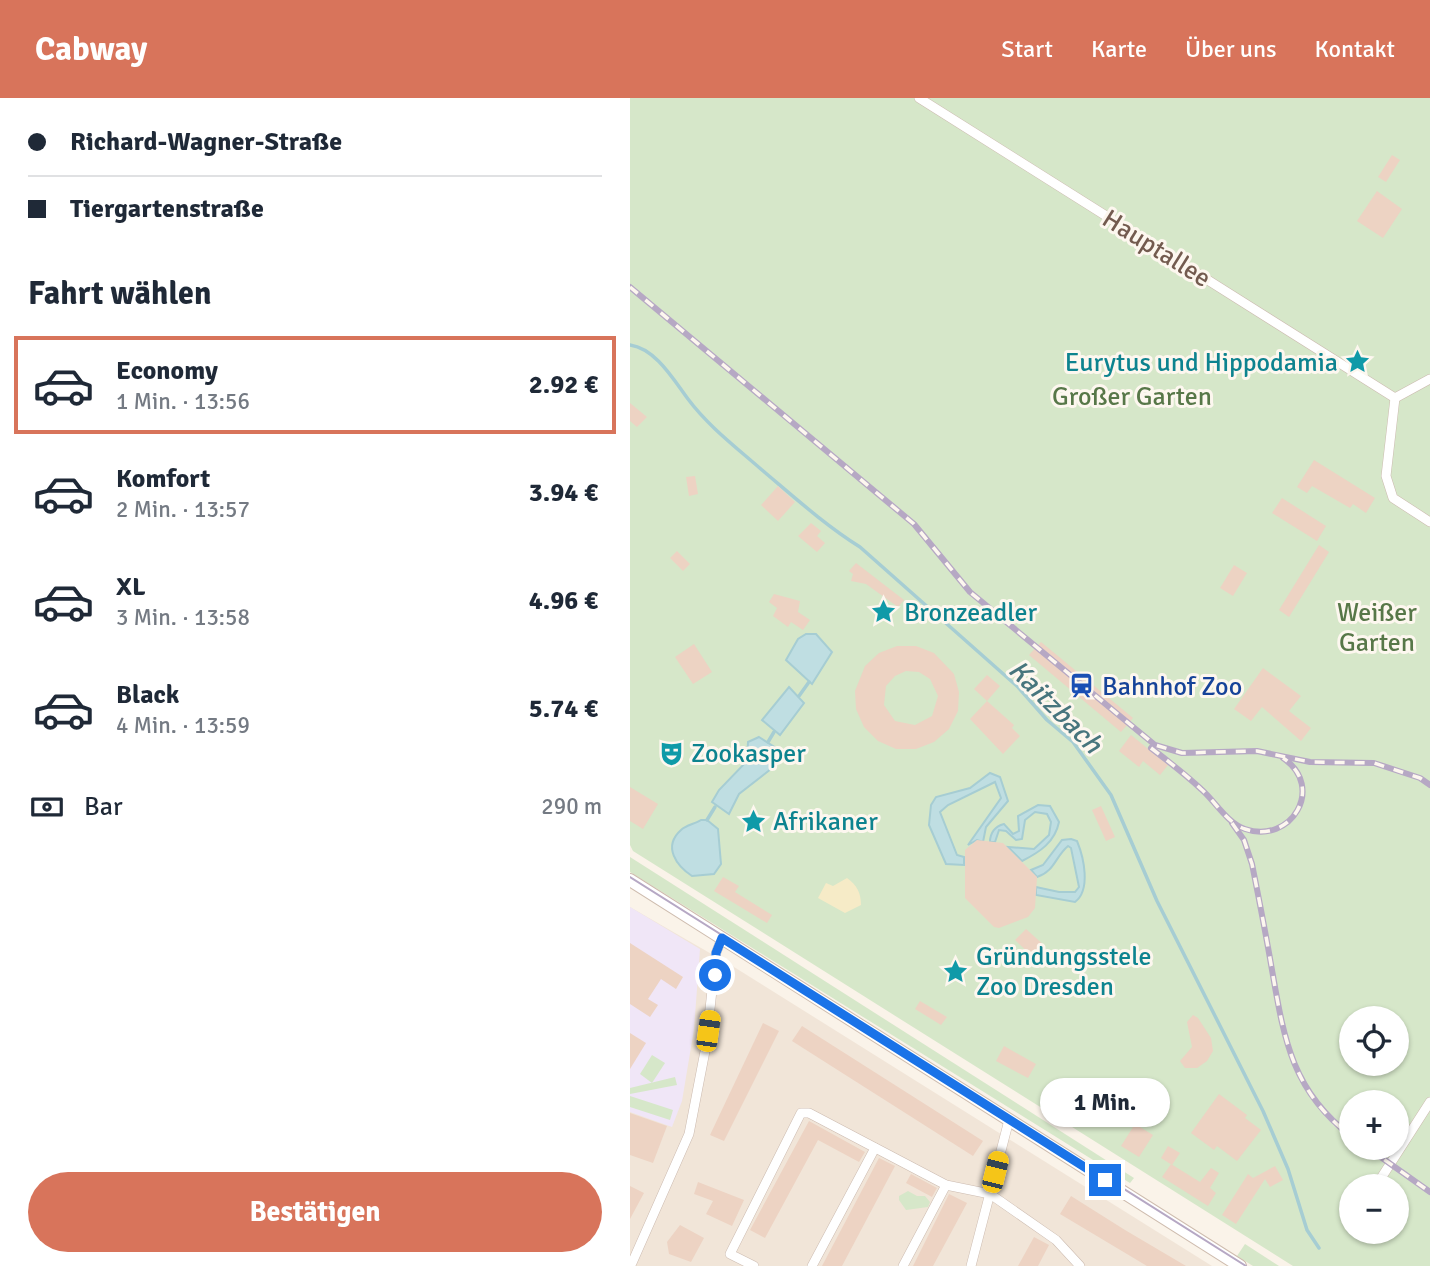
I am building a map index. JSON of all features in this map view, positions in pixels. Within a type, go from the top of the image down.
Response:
[{"type":"main road","points":[[630,880],[1240,1266]]},
{"type":"street","name":"Hauptallee","points":[[919,98],[1395,398]]},
{"type":"street","points":[[1430,379],[1395,398],[1386,476],[1393,498],[1430,522]]},
{"type":"street","points":[[633,1264],[689,1134],[706,1046],[716,953],[722,938]]},
{"type":"street","points":[[1384,1174],[1430,1102]]},
{"type":"street","points":[[754,1266],[730,1254],[801,1113],[809,1113],[946,1185],[990,1194],[1056,1240],[1080,1266]]},
{"type":"street","points":[[971,1266],[1009,1119]]},
{"type":"street","points":[[812,1266],[875,1148]]},
{"type":"street","points":[[903,1266],[946,1185]]},
{"type":"shaded area","points":[[630,907],[734,967],[1212,1266],[630,1266]]},
{"type":"shaded area","points":[[630,907],[700,949],[694,1029],[682,1101],[672,1127],[630,1112]]},
{"type":"green space","name":"Großer Garten","points":[[630,98],[1430,98],[1430,1266],[1293,1266],[633,851],[630,845]]},
{"type":"green space","points":[[630,857],[1134,1178],[1130,1183],[630,872]]},
{"type":"green space","points":[[652,1055],[665,1063],[652,1083],[640,1074]]},
{"type":"green space","points":[[675,1077],[677,1085],[630,1094],[630,1088]]},
{"type":"green space","points":[[630,1096],[673,1110],[670,1120],[630,1107]]},
{"type":"green space","points":[[908,1191],[917,1196],[925,1196],[930,1202],[928,1207],[906,1210],[899,1196]]},
{"type":"green space","points":[[1245,1244],[1279,1266],[1253,1266],[1237,1256]]},
{"type":"sand","points":[[847,878],[858,890],[861,905],[845,913],[818,898],[826,883],[833,886]]},
{"type":"water","points":[[806,634],[816,634],[832,652],[812,684],[786,660],[798,639]]},
{"type":"water","points":[[789,687],[804,703],[780,735],[762,720]]},
{"type":"water","points":[[759,737],[776,748],[771,769],[739,794],[729,814],[712,802],[719,790],[747,761],[748,742]]},
{"type":"water","points":[[990,773],[1000,777],[1008,801],[986,827],[983,842],[977,840],[968,845],[1001,798],[995,782],[948,805],[940,812],[957,855],[964,857],[964,865],[946,864],[929,825],[931,805],[936,797],[970,788]]},
{"type":"water","points":[[1038,805],[1050,806],[1059,822],[1054,835],[1041,850],[1022,861],[1008,847],[1034,849],[1049,835],[1051,822],[1047,814],[1035,812],[1025,820],[1022,839],[1016,840],[1006,831],[999,830],[995,842],[990,842],[998,826],[1004,824],[1013,834],[1019,831],[1018,816]]},
{"type":"water","points":[[707,820],[718,829],[721,864],[714,874],[692,876],[677,862],[672,849],[675,836],[683,828]]},
{"type":"water","points":[[1062,840],[1077,841],[1084,865],[1085,882],[1080,897],[1075,902],[1036,895],[1036,887],[1075,892],[1079,887],[1071,848],[1068,846],[1043,874],[1037,877],[1031,870],[1043,865]]},
{"type":"building","points":[[1392,155],[1400,160],[1386,182],[1378,177]]},
{"type":"building","points":[[1377,191],[1402,209],[1383,238],[1357,221]]},
{"type":"building","points":[[630,403],[647,417],[637,427],[630,421]]},
{"type":"building","points":[[1314,460],[1375,498],[1366,513],[1353,504],[1350,508],[1312,486],[1307,493],[1297,487]]},
{"type":"building","points":[[695,476],[698,494],[689,496],[686,477]]},
{"type":"building","points":[[778,486],[795,502],[778,521],[761,505]]},
{"type":"building","points":[[1282,498],[1326,526],[1317,541],[1272,513]]},
{"type":"building","points":[[811,523],[821,531],[817,536],[825,543],[817,552],[798,536]]},
{"type":"building","points":[[1319,545],[1329,552],[1289,617],[1279,610]]},
{"type":"building","points":[[677,551],[690,564],[683,571],[670,558]]},
{"type":"building","points":[[856,563],[904,600],[898,607],[866,584],[851,581],[853,574],[849,571]]},
{"type":"building","points":[[1234,565],[1247,573],[1233,596],[1220,588]]},
{"type":"building","points":[[774,594],[800,601],[798,612],[810,620],[803,630],[791,622],[788,627],[773,616],[777,608],[769,602]]},
{"type":"building","points":[[1041,642],[1133,718],[1121,732],[1029,655]]},
{"type":"building","points":[[694,644],[712,672],[693,684],[675,657]]},
{"type":"building","points":[[897,646],[916,646],[934,653],[954,674],[959,692],[958,711],[949,729],[934,742],[916,749],[896,749],[878,741],[864,727],[856,709],[855,691],[865,666],[879,653]],"holes":[[[906,671],[919,672],[930,679],[938,696],[932,716],[915,725],[895,721],[884,705],[886,686],[895,676]]]},
{"type":"building","points":[[1263,668],[1301,696],[1289,711],[1311,728],[1301,741],[1262,707],[1251,721],[1234,709]]},
{"type":"building","points":[[987,675],[1000,686],[987,701],[974,689]]},
{"type":"building","points":[[987,701],[1014,725],[1012,728],[1020,736],[1003,754],[970,719]]},
{"type":"building","points":[[1131,735],[1168,765],[1160,775],[1143,761],[1139,767],[1119,751]]},
{"type":"building","points":[[630,787],[658,804],[643,829],[630,821]]},
{"type":"building","points":[[1101,806],[1115,837],[1106,841],[1092,810]]},
{"type":"building","points":[[977,840],[1003,843],[1037,877],[1035,908],[1028,917],[999,928],[994,927],[965,898],[965,850]]},
{"type":"building","points":[[723,877],[739,886],[735,892],[772,915],[767,923],[714,891]]},
{"type":"building","points":[[1026,929],[1045,946],[1034,958],[1015,940]]},
{"type":"building","points":[[630,943],[683,977],[676,989],[661,979],[648,999],[658,1005],[650,1017],[630,1004]]},
{"type":"building","points":[[920,1001],[947,1017],[941,1025],[915,1009]]},
{"type":"building","points":[[1193,1015],[1211,1038],[1213,1051],[1207,1061],[1197,1068],[1185,1068],[1180,1061],[1192,1047],[1187,1022]]},
{"type":"building","points":[[763,1023],[779,1031],[724,1141],[710,1135]]},
{"type":"building","points":[[802,1026],[983,1141],[973,1156],[792,1041]]},
{"type":"building","points":[[630,1033],[646,1043],[630,1069]]},
{"type":"building","points":[[1004,1046],[1036,1064],[1028,1078],[996,1061]]},
{"type":"building","points":[[1067,1088],[1085,1099],[1079,1108],[1061,1097]]},
{"type":"building","points":[[1219,1094],[1247,1115],[1245,1118],[1261,1130],[1237,1161],[1217,1146],[1214,1150],[1191,1133]]},
{"type":"building","points":[[630,1113],[667,1126],[653,1163],[630,1155]]},
{"type":"building","points":[[809,1121],[865,1152],[859,1162],[818,1140],[765,1238],[750,1230]]},
{"type":"building","points":[[1135,1124],[1153,1135],[1139,1157],[1121,1146]]},
{"type":"building","points":[[1168,1146],[1180,1153],[1172,1165],[1161,1158]]},
{"type":"building","points":[[879,1158],[895,1166],[842,1266],[822,1266]]},
{"type":"building","points":[[1171,1164],[1200,1182],[1211,1168],[1219,1173],[1210,1188],[1216,1193],[1208,1206],[1162,1177]]},
{"type":"building","points":[[1275,1166],[1283,1180],[1270,1187],[1265,1179],[1236,1224],[1222,1215],[1248,1174],[1253,1178]]},
{"type":"building","points":[[911,1174],[937,1188],[932,1197],[906,1183]]},
{"type":"building","points":[[698,1182],[744,1200],[732,1226],[706,1214],[713,1201],[694,1194]]},
{"type":"building","points":[[630,1186],[644,1193],[630,1219]]},
{"type":"building","points":[[949,1194],[967,1203],[933,1266],[913,1266]]},
{"type":"building","points":[[1071,1196],[1186,1266],[1147,1266],[1060,1214]]},
{"type":"building","points":[[680,1225],[704,1238],[691,1262],[669,1254],[667,1242]]},
{"type":"building","points":[[1034,1237],[1049,1245],[1038,1266],[1018,1266]]},
{"type":"waterway","name":"Kaitzbach","points":[[630,345],[648,352],[656,359],[696,409],[723,436],[810,510],[860,547],[1018,687],[1047,720],[1073,742],[1111,795],[1157,901],[1263,1111],[1288,1169],[1307,1230],[1319,1248]]},
{"type":"waterway","points":[[799,696],[809,682]]},
{"type":"waterway","points":[[768,742],[774,732]]},
{"type":"waterway","points":[[707,820],[715,807]]},
{"type":"tram line","points":[[630,877],[1246,1266]]},
{"type":"railway","points":[[630,287],[914,524],[970,592],[1155,745],[1182,753],[1257,751],[1310,762],[1374,763],[1420,778],[1430,785]]},
{"type":"railway","points":[[1151,748],[1195,783],[1233,822],[1245,829],[1262,832],[1276,829],[1289,821],[1302,797],[1302,784],[1296,770],[1283,758]]},
{"type":"railway","points":[[1232,823],[1244,840],[1252,864],[1281,1019],[1294,1062],[1315,1101],[1339,1126]]},
{"type":"railway","points":[[1385,1160],[1430,1192]]},
{"type":"place","name":"Eurytus und Hippodamia","points":[[1358,362]]},
{"type":"place","name":"Bronzeadler","points":[[884,612]]},
{"type":"place","name":"Bahnhof Zoo","points":[[1082,686]]},
{"type":"place","name":"Zookasper","points":[[671,753]]},
{"type":"place","name":"Afrikaner","points":[[753,821]]},
{"type":"place","name":"Gründungsstele Zoo Dresden","points":[[956,971]]},
{"type":"route","points":[[715,975],[716,953],[722,938],[1105,1180]]},
{"type":"park label","name":"Weißer Garten","points":[[1377,627]]}]
